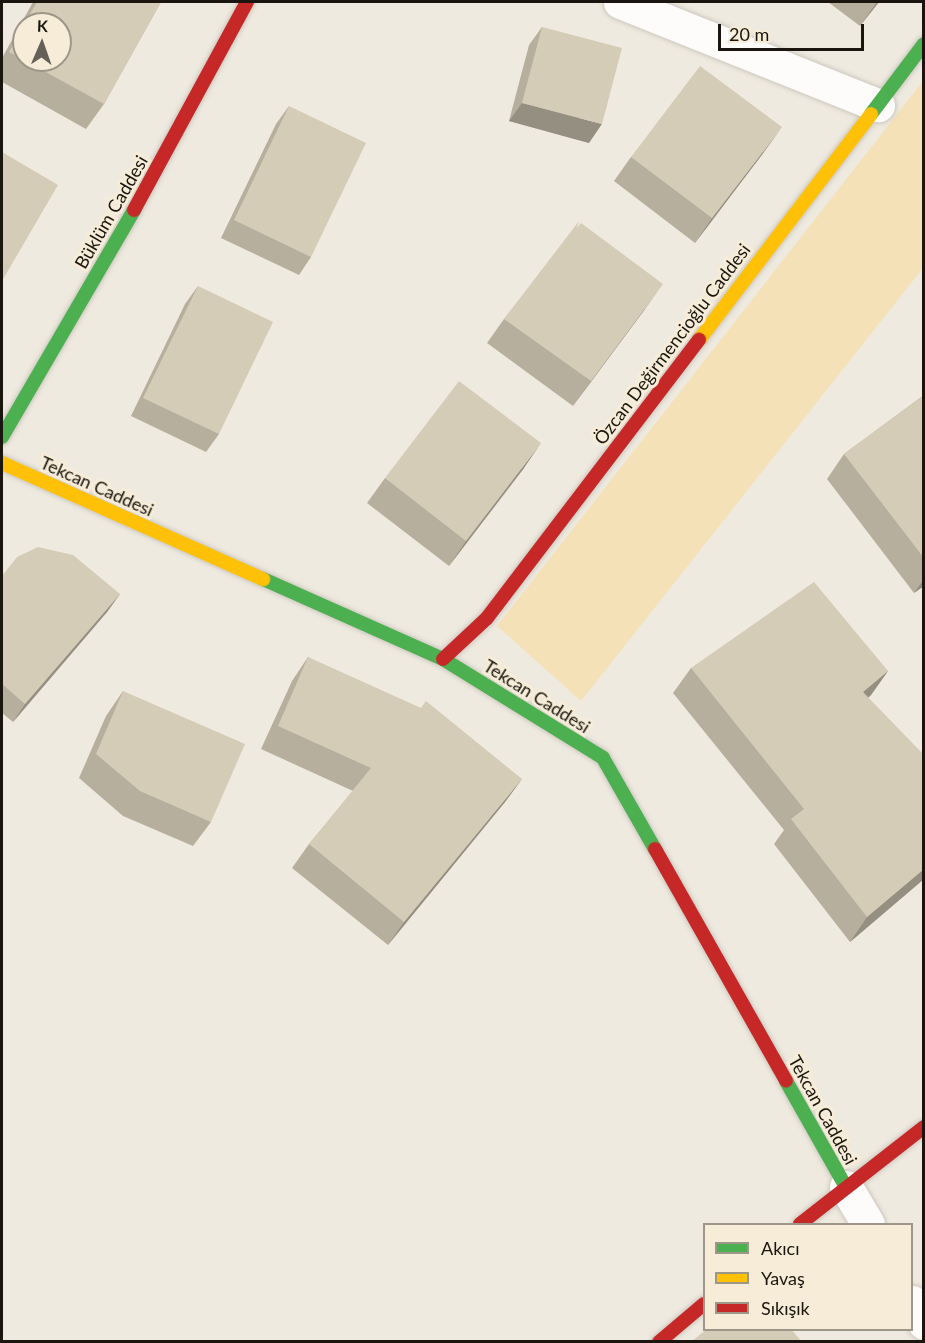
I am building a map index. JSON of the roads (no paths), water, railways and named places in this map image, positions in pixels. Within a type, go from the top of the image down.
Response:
[{"type":"street","name":"Büklüm Caddesi","points":[[2,437],[190,112],[247,2]]},
{"type":"street","points":[[628,3],[878,105]]},
{"type":"street","name":"Özcan Değirmencioğlu Caddesi","points":[[443,659],[487,618],[924,44]]},
{"type":"street","name":"Tekcan Caddesi","points":[[2,463],[443,659],[603,758],[846,1187]]},
{"type":"street","points":[[801,1223],[924,1127]]},
{"type":"street","points":[[846,1187],[867,1223]]},
{"type":"street","points":[[913,1304],[924,1323]]},
{"type":"street","points":[[658,1341],[703,1306]]}]
